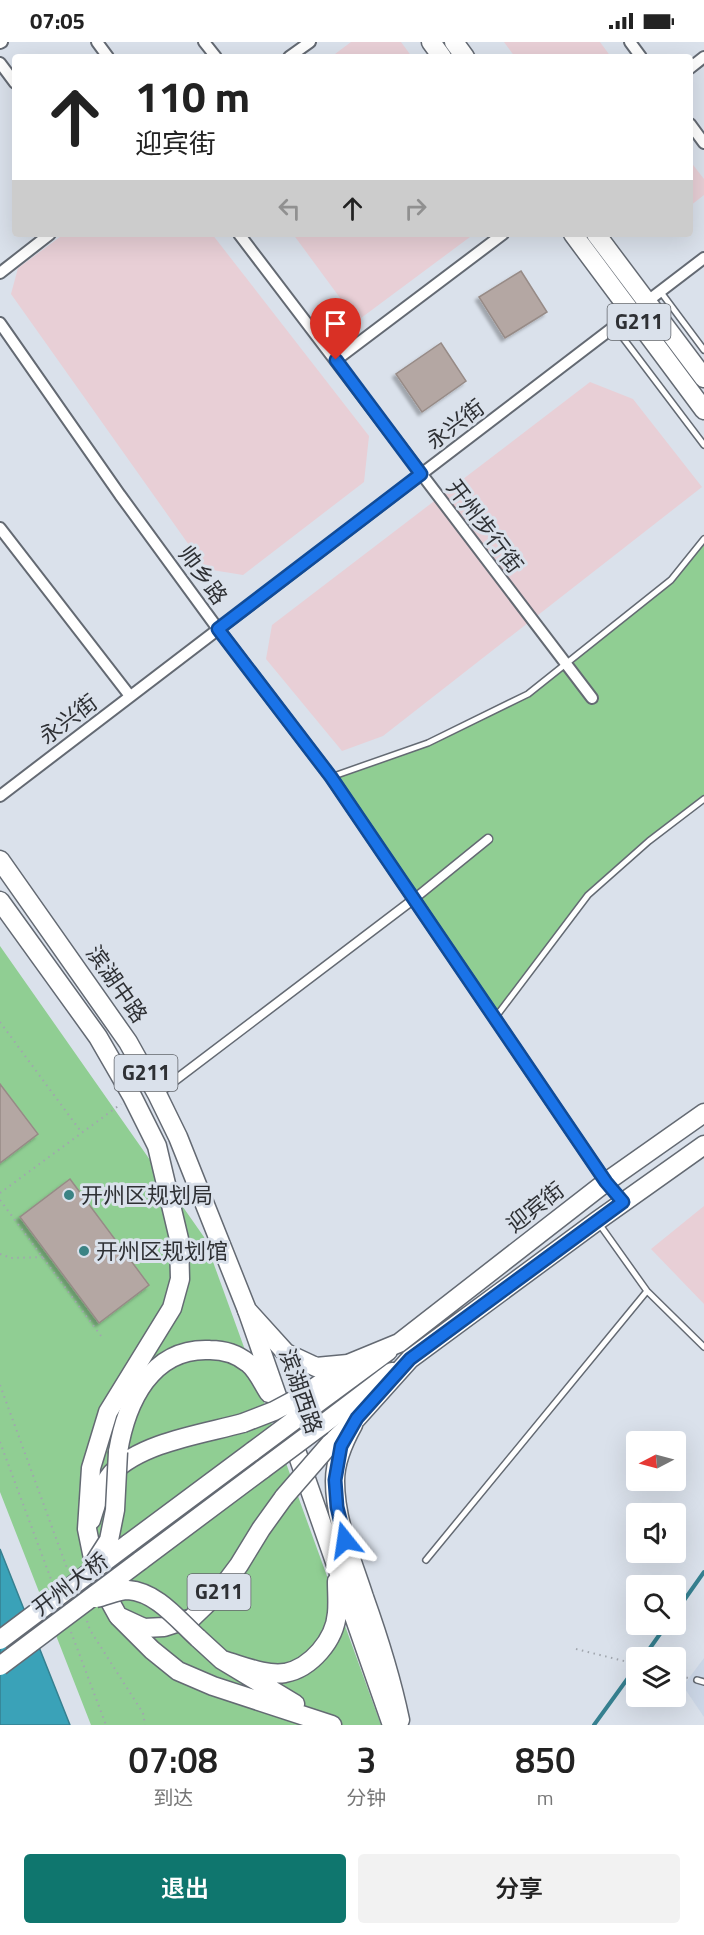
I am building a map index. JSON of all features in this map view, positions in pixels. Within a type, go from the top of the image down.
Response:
[{"type":"main road","name":"G211","points":[[575,237],[704,410]]},
{"type":"main road","name":"G211","points":[[599,237],[653,297],[704,378]]},
{"type":"main road","name":"滨湖中路","points":[[0,860],[128,1042],[157,1094],[178,1137],[247,1310]]},
{"type":"main road","name":"滨湖中路","points":[[0,901],[98,1037],[132,1095],[157,1146],[178,1239],[180,1279],[172,1308],[108,1412],[91,1468],[87,1529]]},
{"type":"main road","name":"迎宾街","points":[[399,1343],[606,1182],[704,1113]]},
{"type":"main road","name":"G211","points":[[87,1529],[97,1578],[118,1616],[144,1628],[164,1628],[192,1618],[218,1593],[284,1497],[410,1359],[704,1145]]},
{"type":"main road","name":"G211","points":[[247,1310],[286,1353],[316,1367],[348,1364],[399,1343]]},
{"type":"main road","name":"滨湖西路","points":[[247,1310],[392,1725]]},
{"type":"main road","points":[[87,1529],[100,1492],[112,1473],[128,1460],[174,1441],[243,1423],[308,1401],[399,1343]]},
{"type":"main road","points":[[78,1574],[109,1540],[115,1510],[118,1452],[122,1430],[129,1409],[140,1389],[156,1368],[173,1355],[198,1349],[220,1350],[235,1355],[250,1364],[284,1414]]},
{"type":"main road","name":"开州大桥","points":[[0,1666],[410,1359]]},
{"type":"main road","points":[[308,1401],[348,1364]]},
{"type":"main road","name":"开州大桥","points":[[0,1640],[78,1574],[128,1544],[253,1451],[308,1401]]},
{"type":"main road","points":[[357,1418],[341,1446],[335,1480],[337,1507],[345,1540],[389,1669],[402,1725]]},
{"type":"main road","points":[[222,1660],[265,1672],[285,1673],[310,1661],[327,1642],[337,1616],[336,1565]]},
{"type":"main road","points":[[88,1600],[127,1590],[148,1595],[169,1610],[222,1660],[331,1724]]},
{"type":"main road","points":[[118,1616],[152,1650],[178,1671],[213,1686],[331,1724]]},
{"type":"street","points":[[204,42],[214,54]]},
{"type":"street","points":[[293,54],[310,42]]},
{"type":"street","points":[[0,63],[12,79]]},
{"type":"street","points":[[693,128],[704,143]]},
{"type":"street","points":[[0,273],[46,237]]},
{"type":"street","name":"开州步行街","points":[[240,237],[592,698]]},
{"type":"street","points":[[336,360],[499,237]]},
{"type":"street","name":"永兴街","points":[[0,796],[704,258]]},
{"type":"street","name":"帅乡路","points":[[0,323],[120,495],[218,629],[331,777],[606,1182],[623,1202]]},
{"type":"street","points":[[0,528],[130,696]]},
{"type":"street","points":[[157,1094],[414,899],[488,839]]},
{"type":"lane","points":[[653,297],[704,350]]},
{"type":"lane","points":[[615,326],[704,446]]},
{"type":"lane","points":[[331,777],[428,743],[528,694],[671,580],[704,539]]},
{"type":"lane","points":[[495,1018],[588,895],[649,841],[704,799]]},
{"type":"lane","points":[[597,1221],[647,1291],[704,1347]]},
{"type":"lane","points":[[426,1560],[647,1291]]},
{"type":"lane","points":[[697,1680],[704,1682]]},
{"type":"path","points":[[0,1022],[82,1132]]},
{"type":"path","points":[[0,1193],[132,1095]]},
{"type":"path","points":[[0,1200],[101,1336]]},
{"type":"path","points":[[0,1254],[11,1258],[44,1257]]},
{"type":"path","points":[[0,1385],[78,1574]]},
{"type":"path","points":[[86,1618],[90,1630],[143,1713],[145,1725]]},
{"type":"path","points":[[576,1649],[626,1662]]},
{"type":"path","points":[[686,1677],[697,1680]]},
{"type":"shaded area","points":[[351,42],[401,42],[410,54],[335,54]]},
{"type":"shaded area","points":[[504,42],[600,42],[609,54],[513,54]]},
{"type":"shaded area","points":[[693,165],[704,179],[704,195],[693,204]]},
{"type":"shaded area","points":[[60,237],[214,237],[369,436],[364,482],[243,575],[206,569],[11,294],[18,268]]},
{"type":"shaded area","points":[[295,237],[470,237],[357,321]]},
{"type":"shaded area","points":[[590,382],[633,399],[702,487],[383,736],[342,751],[266,659],[272,625]]},
{"type":"shaded area","points":[[704,1206],[704,1304],[651,1249]]},
{"type":"shaded area","points":[[704,1658],[704,1717],[686,1690],[686,1682]]},
{"type":"green space","points":[[704,539],[704,799],[649,841],[588,895],[495,1018],[331,777],[428,743],[528,694],[671,580]]},
{"type":"green space","points":[[0,946],[204,1237],[381,1725],[91,1725],[0,1492]]},
{"type":"water","points":[[0,1549],[70,1725],[0,1725]]},
{"type":"building","points":[[521,271],[547,312],[505,338],[479,297]]},
{"type":"building","points":[[441,343],[466,381],[422,412],[396,374]]},
{"type":"building","points":[[0,1084],[38,1134],[0,1163]]},
{"type":"building","name":"开州区规划馆","points":[[70,1179],[149,1285],[99,1323],[20,1217]]},
{"type":"waterway","points":[[686,1597],[704,1572]]},
{"type":"waterway","points":[[651,1647],[659,1635]]},
{"type":"waterway","points":[[594,1725],[626,1681]]},
{"type":"place","name":"开州区规划局","points":[[69,1195]]},
{"type":"place","name":"开州区规划馆","points":[[84,1251]]},
{"type":"route","points":[[336,360],[421,474],[218,629],[331,777],[606,1182],[623,1202],[410,1359],[357,1418],[341,1446],[335,1480],[337,1507],[345,1540]]}]
